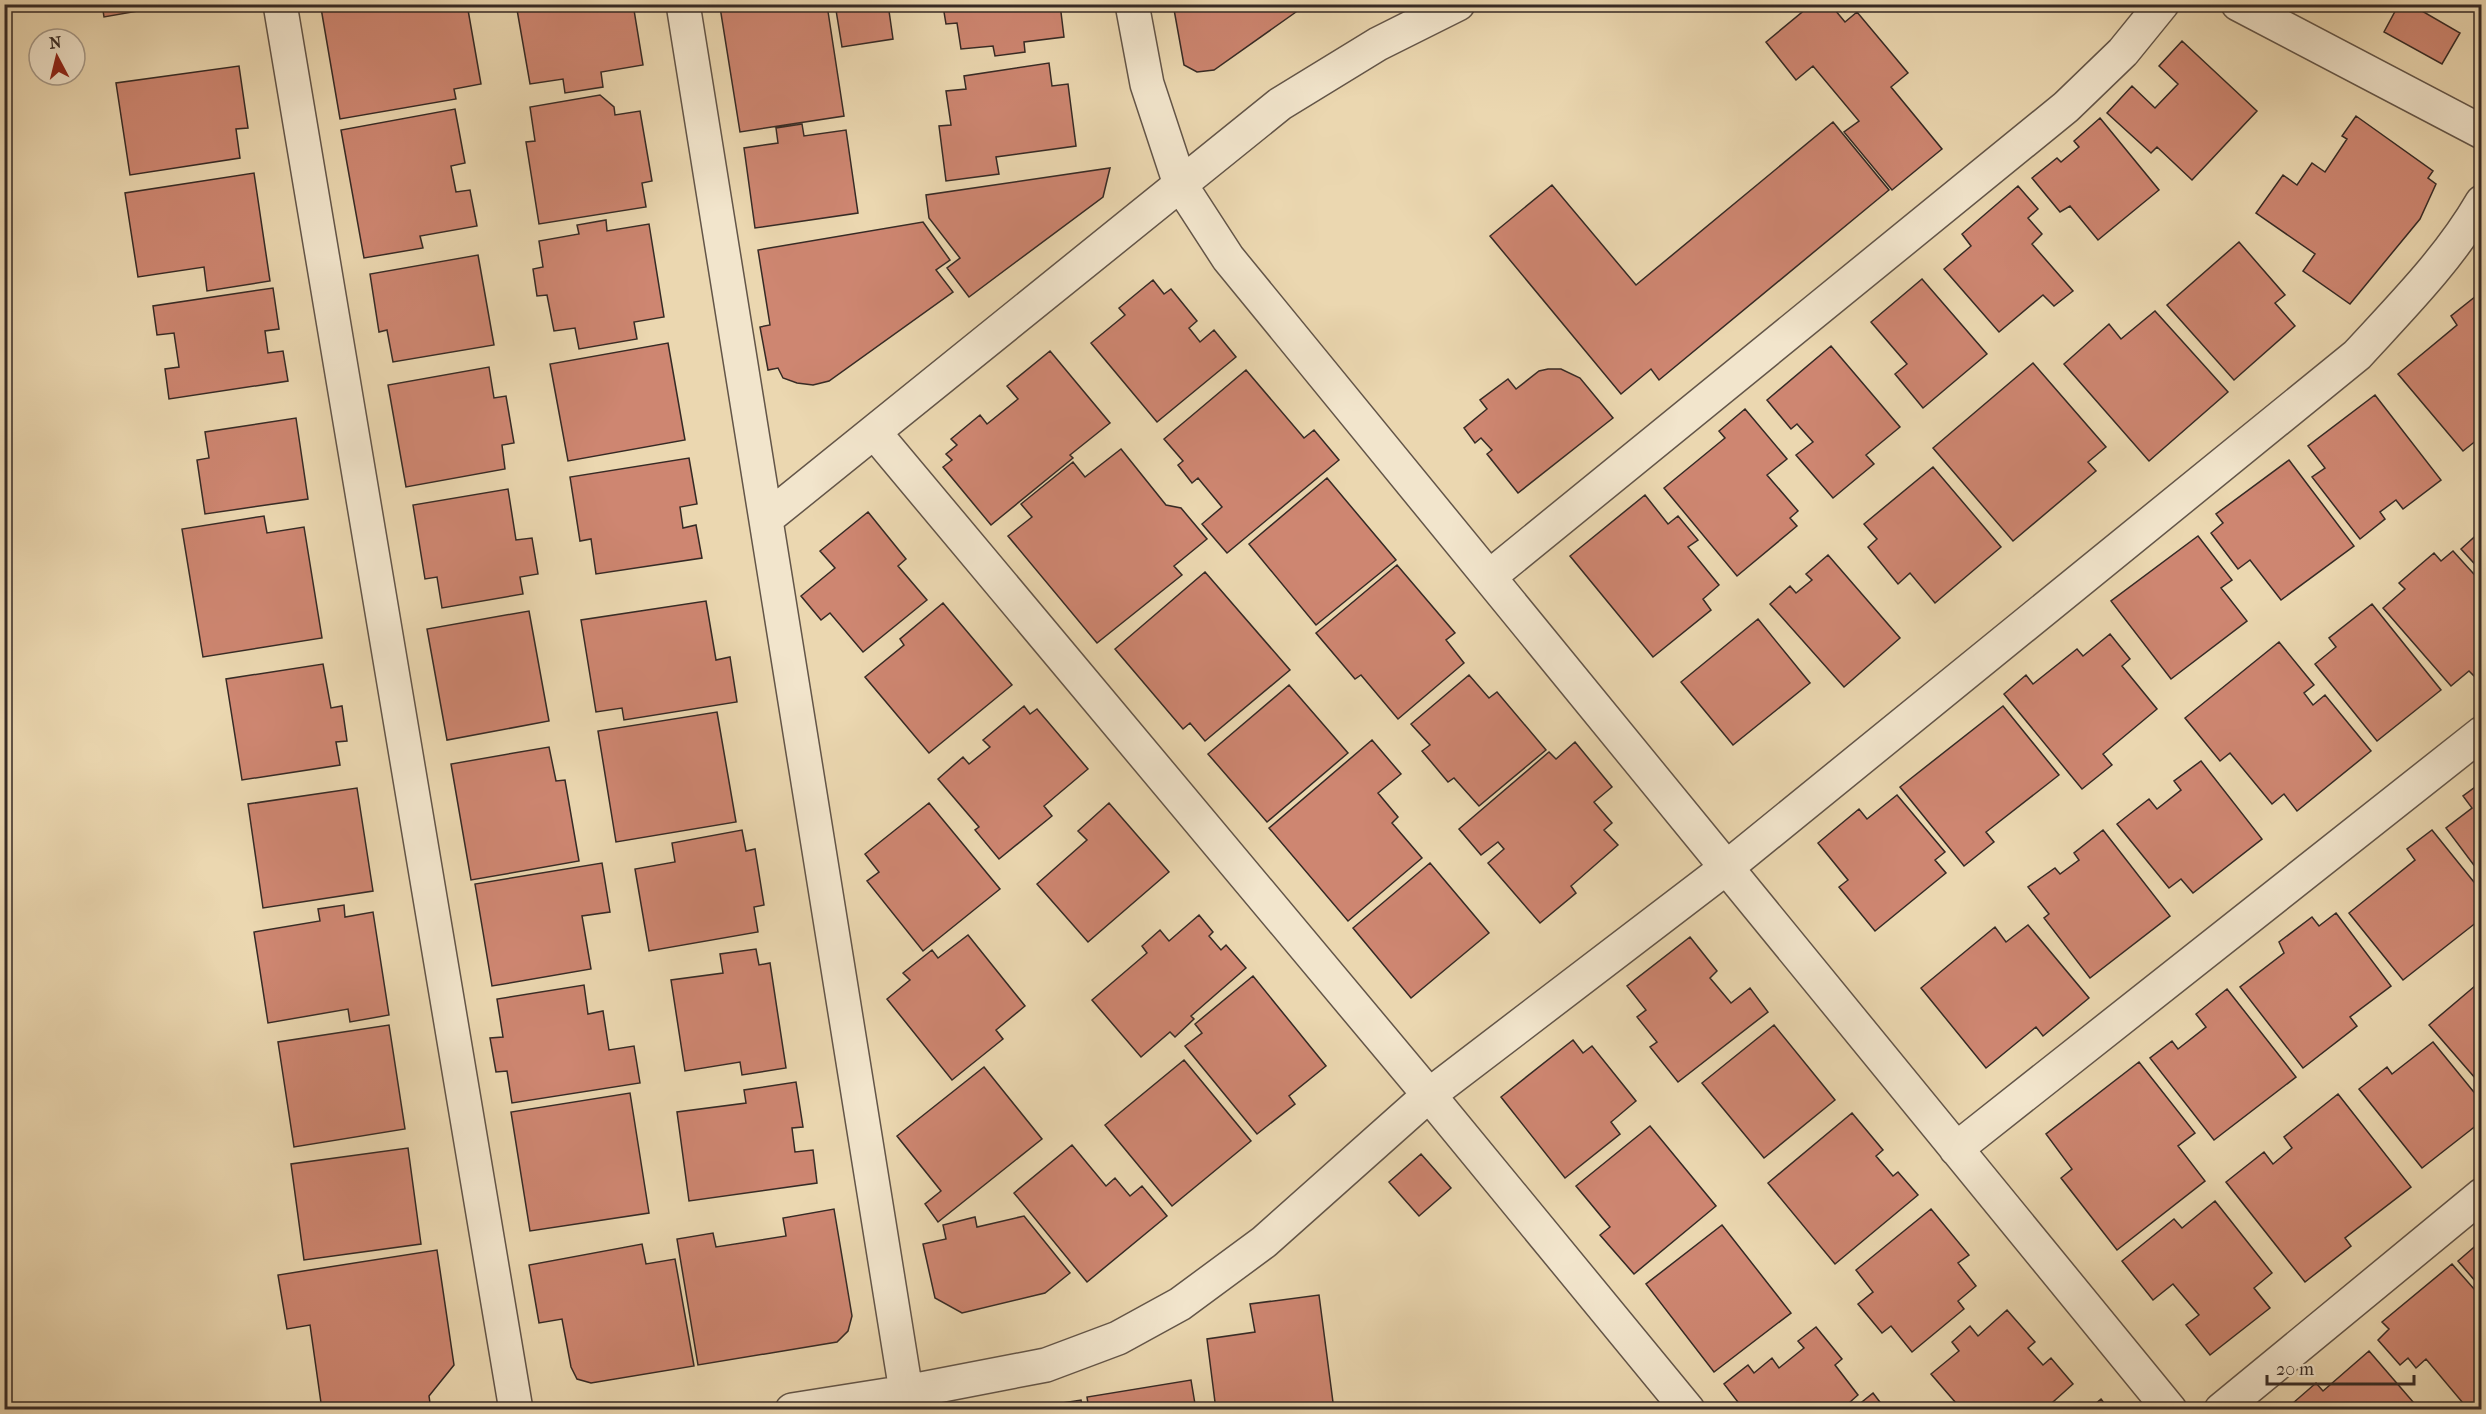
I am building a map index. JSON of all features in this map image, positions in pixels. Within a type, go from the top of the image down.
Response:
[{"type":"street","points":[[280,4],[516,1410]]},
{"type":"street","points":[[682,4],[908,1401]]},
{"type":"street","points":[[1132,4],[1147,84],[1180,184],[1228,258],[2170,1410]]},
{"type":"street","points":[[766,519],[1280,104],[1378,44],[1458,4]]},
{"type":"street","points":[[1489,577],[2066,107],[2123,52],[2162,4]]},
{"type":"street","points":[[2238,4],[2481,132]]},
{"type":"street","points":[[792,1410],[908,1401],[1046,1365],[1118,1338],[1180,1304],[1264,1242],[1429,1095],[1726,868],[2357,355],[2421,285],[2473,217],[2481,202]]},
{"type":"street","points":[[874,432],[1429,1095],[1688,1410]]},
{"type":"street","points":[[1956,1149],[2481,733]]},
{"type":"street","points":[[2221,1410],[2481,1195]]},
{"type":"building","points":[[102,4],[178,4],[104,17]]},
{"type":"building","points":[[339,4],[467,4],[481,84],[454,89],[456,99],[340,119],[321,8]]},
{"type":"building","points":[[516,4],[633,4],[643,65],[601,72],[603,87],[565,93],[563,79],[530,84]]},
{"type":"building","points":[[737,4],[791,4],[792,10],[827,5],[844,116],[740,132],[720,7]]},
{"type":"building","points":[[835,4],[888,4],[893,39],[842,47]]},
{"type":"building","points":[[1060,4],[1064,37],[1024,42],[1025,52],[995,56],[993,46],[961,49],[957,23],[946,24],[943,6]]},
{"type":"building","points":[[1173,4],[1295,4],[1296,12],[1214,70],[1197,72],[1184,65]]},
{"type":"building","points":[[1812,4],[1830,4],[1845,22],[1857,12],[1908,73],[1891,87],[1942,149],[1892,190],[1844,132],[1859,121],[1813,66],[1796,80],[1766,42]]},
{"type":"building","points":[[2399,4],[2410,4],[2460,33],[2442,64],[2384,32]]},
{"type":"building","points":[[2182,41],[2257,111],[2192,180],[2157,147],[2151,153],[2107,113],[2132,86],[2155,108],[2178,84],[2159,66]]},
{"type":"building","points":[[1049,63],[1052,86],[1068,84],[1076,146],[996,157],[999,174],[946,181],[939,126],[951,125],[946,91],[966,89],[964,76]]},
{"type":"building","points":[[239,66],[248,128],[236,129],[240,158],[130,175],[116,83]]},
{"type":"building","points":[[600,95],[614,107],[615,115],[640,111],[652,181],[642,183],[646,207],[539,224],[526,142],[535,141],[530,107]]},
{"type":"building","points":[[455,109],[465,163],[451,166],[456,192],[470,190],[477,226],[420,236],[423,248],[364,258],[341,130]]},
{"type":"building","points":[[2356,116],[2433,171],[2428,178],[2436,184],[2420,219],[2350,304],[2303,271],[2315,254],[2256,213],[2283,175],[2297,185],[2312,163],[2325,172],[2347,139],[2342,136]]},
{"type":"building","points":[[2100,118],[2159,190],[2098,240],[2070,206],[2060,212],[2032,178],[2057,158],[2061,162],[2079,147],[2074,141]]},
{"type":"building","points":[[1833,122],[1889,190],[1659,380],[1651,369],[1621,394],[1490,236],[1552,185],[1636,285]]},
{"type":"building","points":[[802,124],[804,136],[846,130],[858,213],[755,228],[744,148],[778,143],[776,128]]},
{"type":"building","points":[[1110,168],[1103,197],[969,297],[947,268],[960,258],[929,218],[926,195]]},
{"type":"building","points":[[254,173],[270,281],[207,291],[204,267],[138,277],[125,193]]},
{"type":"building","points":[[2018,186],[2038,209],[2028,218],[2042,234],[2032,244],[2073,291],[2054,306],[2043,295],[1999,332],[1944,269],[1971,246],[1962,234]]},
{"type":"building","points":[[606,220],[607,231],[649,224],[664,317],[634,322],[637,339],[579,349],[575,328],[554,331],[547,295],[537,296],[533,269],[543,267],[539,241],[579,234],[577,225]]},
{"type":"building","points":[[923,222],[950,260],[936,270],[953,292],[829,381],[813,385],[797,383],[783,378],[778,368],[768,370],[760,327],[770,325],[758,250]]},
{"type":"building","points":[[2239,242],[2285,295],[2275,303],[2295,326],[2234,380],[2167,305]]},
{"type":"building","points":[[478,255],[494,345],[393,362],[387,330],[379,332],[370,274]]},
{"type":"building","points":[[2482,273],[2482,289],[2475,286]]},
{"type":"building","points":[[1922,279],[1987,354],[1923,408],[1895,374],[1907,364],[1871,322]]},
{"type":"building","points":[[1153,280],[1164,294],[1171,289],[1197,321],[1189,328],[1200,342],[1214,330],[1236,357],[1157,422],[1091,343],[1125,315],[1119,308]]},
{"type":"building","points":[[273,288],[279,329],[265,331],[268,353],[283,351],[288,381],[169,399],[165,369],[179,367],[174,333],[157,335],[153,306]]},
{"type":"building","points":[[2476,296],[2482,303],[2482,436],[2463,451],[2398,374],[2457,325],[2451,316]]},
{"type":"building","points":[[2155,311],[2228,392],[2149,461],[2064,364],[2109,324],[2121,339]]},
{"type":"building","points":[[668,343],[685,440],[568,461],[550,364]]},
{"type":"building","points":[[1831,346],[1900,427],[1866,455],[1874,464],[1833,498],[1796,455],[1813,442],[1797,424],[1791,429],[1767,400]]},
{"type":"building","points":[[1050,351],[1110,423],[1070,455],[1073,458],[991,525],[943,467],[952,460],[946,454],[957,445],[951,439],[980,415],[987,424],[1018,399],[1007,386]]},
{"type":"building","points":[[2033,363],[2106,447],[2088,462],[2096,471],[2013,541],[1933,448]]},
{"type":"building","points":[[489,367],[494,398],[506,396],[514,443],[502,445],[505,469],[406,487],[388,385]]},
{"type":"building","points":[[1561,369],[1580,378],[1613,418],[1518,493],[1487,454],[1492,450],[1481,438],[1475,443],[1464,428],[1487,409],[1480,400],[1508,379],[1516,389],[1539,371]]},
{"type":"building","points":[[1246,370],[1304,438],[1314,430],[1339,460],[1227,553],[1202,524],[1222,507],[1198,478],[1192,483],[1178,465],[1183,461],[1164,439]]},
{"type":"building","points":[[2375,395],[2441,480],[2403,509],[2396,500],[2380,512],[2385,519],[2360,539],[2312,477],[2325,468],[2308,446]]},
{"type":"building","points":[[1745,409],[1787,459],[1767,475],[1798,511],[1790,518],[1797,526],[1737,576],[1664,488],[1725,438],[1719,431]]},
{"type":"building","points":[[296,418],[308,499],[205,514],[197,460],[209,458],[205,432]]},
{"type":"building","points":[[1121,449],[1166,505],[1181,508],[1207,539],[1174,566],[1182,575],[1097,643],[1008,536],[1032,517],[1021,504],[1073,462],[1085,477]]},
{"type":"building","points":[[689,458],[697,504],[680,507],[683,528],[696,525],[702,558],[596,574],[591,539],[580,541],[570,477]]},
{"type":"building","points":[[2289,460],[2354,546],[2281,600],[2250,560],[2238,569],[2211,533],[2223,523],[2216,514]]},
{"type":"building","points":[[1933,467],[2001,547],[1935,603],[1910,573],[1898,584],[1868,547],[1877,539],[1864,524]]},
{"type":"building","points":[[1327,478],[1396,560],[1316,625],[1249,544]]},
{"type":"building","points":[[508,489],[516,540],[532,538],[538,574],[520,577],[523,594],[442,608],[437,577],[425,579],[413,505]]},
{"type":"building","points":[[1645,495],[1668,524],[1678,516],[1698,540],[1688,547],[1719,585],[1703,599],[1711,610],[1653,657],[1570,556]]},
{"type":"building","points":[[868,512],[906,559],[898,566],[927,600],[863,652],[830,613],[821,620],[801,596],[835,568],[820,551]]},
{"type":"building","points":[[264,516],[267,533],[304,527],[322,638],[203,657],[182,529]]},
{"type":"building","points":[[2482,530],[2482,572],[2461,549]]},
{"type":"building","points":[[2198,536],[2232,580],[2221,588],[2247,621],[2171,679],[2111,601]]},
{"type":"building","points":[[2453,551],[2482,583],[2482,672],[2475,677],[2469,671],[2451,686],[2383,608],[2405,589],[2399,583],[2434,553],[2441,561]]},
{"type":"building","points":[[1828,555],[1900,638],[1844,687],[1770,604],[1790,586],[1796,593],[1812,580],[1806,574]]},
{"type":"building","points":[[1397,565],[1455,633],[1446,640],[1464,663],[1398,719],[1361,675],[1355,679],[1316,633]]},
{"type":"building","points":[[1205,572],[1290,670],[1205,741],[1190,723],[1183,729],[1115,649]]},
{"type":"building","points":[[706,601],[716,660],[730,657],[737,702],[624,720],[622,708],[596,712],[581,620]]},
{"type":"building","points":[[943,603],[1012,685],[929,753],[865,677],[904,645],[900,639]]},
{"type":"building","points":[[2372,604],[2441,690],[2377,741],[2315,664],[2336,647],[2329,638]]},
{"type":"building","points":[[529,611],[549,721],[447,740],[427,629]]},
{"type":"building","points":[[1758,619],[1810,683],[1733,745],[1681,682]]},
{"type":"building","points":[[2110,634],[2130,659],[2122,666],[2157,709],[2103,754],[2112,765],[2082,789],[2004,694],[2026,675],[2033,684],[2077,649],[2083,656]]},
{"type":"building","points":[[2279,642],[2314,685],[2304,693],[2313,705],[2325,695],[2371,751],[2297,811],[2284,794],[2272,804],[2230,753],[2220,761],[2185,718]]},
{"type":"building","points":[[323,664],[331,708],[342,706],[347,741],[336,742],[340,765],[242,780],[226,679]]},
{"type":"building","points":[[1469,675],[1489,698],[1497,692],[1546,750],[1479,806],[1454,778],[1448,782],[1422,751],[1430,745],[1411,724]]},
{"type":"building","points":[[1289,685],[1348,753],[1267,822],[1208,754]]},
{"type":"building","points":[[1024,706],[1030,714],[1037,709],[1088,769],[1044,806],[1052,816],[999,859],[975,830],[979,827],[938,779],[963,757],[969,764],[990,747],[983,740]]},
{"type":"building","points":[[2003,706],[2059,775],[1986,832],[1994,842],[1964,866],[1900,787]]},
{"type":"building","points":[[717,712],[736,822],[616,842],[598,731]]},
{"type":"building","points":[[1372,740],[1401,774],[1378,793],[1398,817],[1392,823],[1422,858],[1348,921],[1269,828]]},
{"type":"building","points":[[1575,742],[1612,787],[1594,802],[1612,823],[1604,830],[1618,845],[1571,886],[1576,893],[1540,923],[1488,863],[1504,849],[1498,842],[1481,855],[1459,829],[1549,752],[1556,759]]},
{"type":"building","points":[[549,747],[556,781],[565,780],[579,861],[471,880],[451,764]]},
{"type":"building","points":[[2201,761],[2262,839],[2193,893],[2181,879],[2169,888],[2117,824],[2149,799],[2157,809],[2181,790],[2174,781]]},
{"type":"building","points":[[2482,782],[2482,876],[2446,828],[2472,808],[2463,796]]},
{"type":"building","points":[[357,788],[373,891],[263,908],[248,804]]},
{"type":"building","points":[[1897,795],[1945,852],[1935,860],[1946,873],[1875,931],[1839,887],[1848,880],[1818,843],[1859,809],[1867,819]]},
{"type":"building","points":[[929,803],[1000,889],[923,951],[867,881],[879,872],[865,854]]},
{"type":"building","points":[[1109,803],[1169,872],[1088,942],[1037,884],[1087,840],[1078,831]]},
{"type":"building","points":[[742,830],[746,851],[755,849],[764,905],[754,907],[758,932],[649,951],[635,869],[675,862],[672,843]]},
{"type":"building","points":[[2103,830],[2170,916],[2090,978],[2044,918],[2049,914],[2028,887],[2055,868],[2060,874],[2079,860],[2074,853]]},
{"type":"building","points":[[2432,830],[2482,892],[2482,918],[2403,980],[2349,913],[2415,860],[2407,849]]},
{"type":"building","points":[[602,863],[610,912],[582,916],[591,969],[492,986],[475,884]]},
{"type":"building","points":[[1430,863],[1489,933],[1411,998],[1353,928]]},
{"type":"building","points":[[344,905],[345,917],[373,912],[389,1015],[350,1022],[348,1009],[268,1023],[254,932],[320,921],[318,909]]},
{"type":"building","points":[[2336,913],[2391,986],[2350,1017],[2357,1026],[2303,1068],[2240,987],[2284,953],[2279,942],[2312,917],[2319,926]]},
{"type":"building","points":[[1199,915],[1213,932],[1209,936],[1221,950],[1226,945],[1246,968],[1191,1016],[1194,1019],[1175,1037],[1170,1032],[1141,1057],[1092,1000],[1147,953],[1142,946],[1160,930],[1169,941]]},
{"type":"building","points":[[2028,925],[2089,998],[2043,1036],[2036,1027],[1986,1068],[1921,988],[1995,927],[2006,942]]},
{"type":"building","points":[[968,935],[1025,1006],[996,1030],[1003,1039],[952,1080],[887,999],[910,980],[903,973],[932,950],[938,958]]},
{"type":"building","points":[[1690,937],[1717,971],[1710,978],[1731,1003],[1750,988],[1768,1012],[1678,1082],[1650,1047],[1657,1042],[1637,1017],[1646,1010],[1627,986]]},
{"type":"building","points":[[756,949],[759,965],[770,963],[786,1068],[742,1075],[740,1062],[685,1071],[671,980],[723,973],[720,954]]},
{"type":"building","points":[[1253,976],[1326,1066],[1289,1096],[1295,1104],[1257,1134],[1185,1046],[1202,1033],[1195,1024]]},
{"type":"building","points":[[2482,980],[2482,1086],[2429,1025]]},
{"type":"building","points":[[584,985],[588,1014],[603,1011],[609,1050],[634,1046],[640,1083],[512,1103],[507,1071],[496,1072],[490,1038],[503,1037],[497,999]]},
{"type":"building","points":[[2227,989],[2296,1077],[2214,1140],[2150,1058],[2172,1041],[2178,1049],[2206,1027],[2196,1014]]},
{"type":"building","points":[[389,1025],[405,1129],[294,1147],[278,1042]]},
{"type":"building","points":[[1774,1025],[1835,1100],[1764,1158],[1702,1083]]},
{"type":"building","points":[[1573,1040],[1583,1053],[1592,1046],[1636,1101],[1611,1122],[1620,1134],[1565,1178],[1501,1097]]},
{"type":"building","points":[[2433,1042],[2482,1102],[2482,1121],[2422,1168],[2359,1089],[2387,1067],[2392,1074]]},
{"type":"building","points":[[1184,1060],[1251,1141],[1172,1206],[1105,1125]]},
{"type":"building","points":[[2139,1062],[2195,1133],[2178,1146],[2205,1181],[2117,1250],[2061,1178],[2072,1169],[2046,1134]]},
{"type":"building","points":[[984,1067],[1042,1139],[938,1222],[925,1204],[941,1191],[897,1136]]},
{"type":"building","points":[[796,1082],[803,1127],[792,1128],[795,1152],[813,1150],[817,1183],[689,1201],[677,1112],[746,1103],[744,1090]]},
{"type":"building","points":[[630,1093],[649,1213],[530,1231],[511,1112]]},
{"type":"building","points":[[2338,1094],[2411,1187],[2345,1238],[2351,1246],[2305,1282],[2226,1182],[2264,1152],[2273,1164],[2292,1148],[2284,1137]]},
{"type":"building","points":[[1852,1113],[1883,1150],[1876,1156],[1893,1176],[1898,1172],[1918,1195],[1835,1264],[1768,1183]]},
{"type":"building","points":[[1650,1126],[1716,1206],[1634,1274],[1600,1235],[1610,1227],[1576,1186]]},
{"type":"building","points":[[1072,1145],[1106,1186],[1115,1178],[1130,1196],[1142,1186],[1167,1216],[1087,1282],[1014,1193]]},
{"type":"building","points":[[408,1148],[421,1244],[304,1260],[291,1164]]},
{"type":"building","points":[[1421,1154],[1451,1188],[1419,1216],[1389,1182]]},
{"type":"building","points":[[2215,1201],[2272,1273],[2254,1288],[2270,1308],[2210,1355],[2186,1325],[2199,1315],[2173,1284],[2153,1300],[2122,1261],[2174,1219],[2182,1228]]},
{"type":"building","points":[[834,1209],[852,1316],[848,1331],[837,1342],[698,1365],[677,1239],[713,1233],[716,1247],[786,1236],[783,1218]]},
{"type":"building","points":[[1931,1209],[1969,1255],[1958,1263],[1976,1286],[1958,1301],[1964,1309],[1912,1352],[1891,1326],[1882,1333],[1858,1304],[1873,1292],[1856,1270]]},
{"type":"building","points":[[1024,1216],[1070,1273],[1045,1293],[962,1313],[935,1298],[923,1244],[946,1239],[943,1225],[975,1217],[977,1227]]},
{"type":"building","points":[[1722,1225],[1791,1313],[1714,1372],[1646,1284]]},
{"type":"building","points":[[2480,1242],[2482,1244],[2482,1289],[2458,1261]]},
{"type":"building","points":[[642,1244],[646,1264],[675,1259],[694,1366],[591,1383],[577,1379],[571,1367],[562,1319],[539,1323],[529,1265]]},
{"type":"building","points":[[437,1250],[454,1365],[429,1396],[431,1410],[322,1410],[310,1325],[287,1329],[278,1275]]},
{"type":"building","points":[[2452,1264],[2482,1298],[2482,1397],[2468,1409],[2426,1359],[2416,1368],[2408,1358],[2400,1365],[2378,1340],[2389,1329],[2382,1322]]},
{"type":"building","points":[[1319,1295],[1334,1410],[1216,1410],[1207,1339],[1255,1332],[1250,1304]]},
{"type":"building","points":[[2007,1310],[2035,1342],[2028,1348],[2043,1365],[2051,1358],[2073,1384],[2044,1410],[1962,1410],[1931,1374],[1959,1351],[1952,1342],[1970,1326],[1978,1336]]},
{"type":"building","points":[[1816,1327],[1842,1359],[1835,1365],[1858,1395],[1841,1410],[1744,1410],[1724,1384],[1748,1365],[1754,1373],[1772,1358],[1779,1368],[1804,1348],[1798,1341]]},
{"type":"building","points":[[2369,1351],[2420,1410],[2285,1410],[2316,1383],[2323,1391]]},
{"type":"building","points":[[1191,1380],[1196,1410],[1089,1410],[1087,1397]]},
{"type":"building","points":[[1873,1393],[1886,1410],[1852,1410]]},
{"type":"building","points":[[2101,1399],[2109,1410],[2088,1410]]},
{"type":"building","points":[[1081,1400],[1083,1410],[1017,1410]]}]
